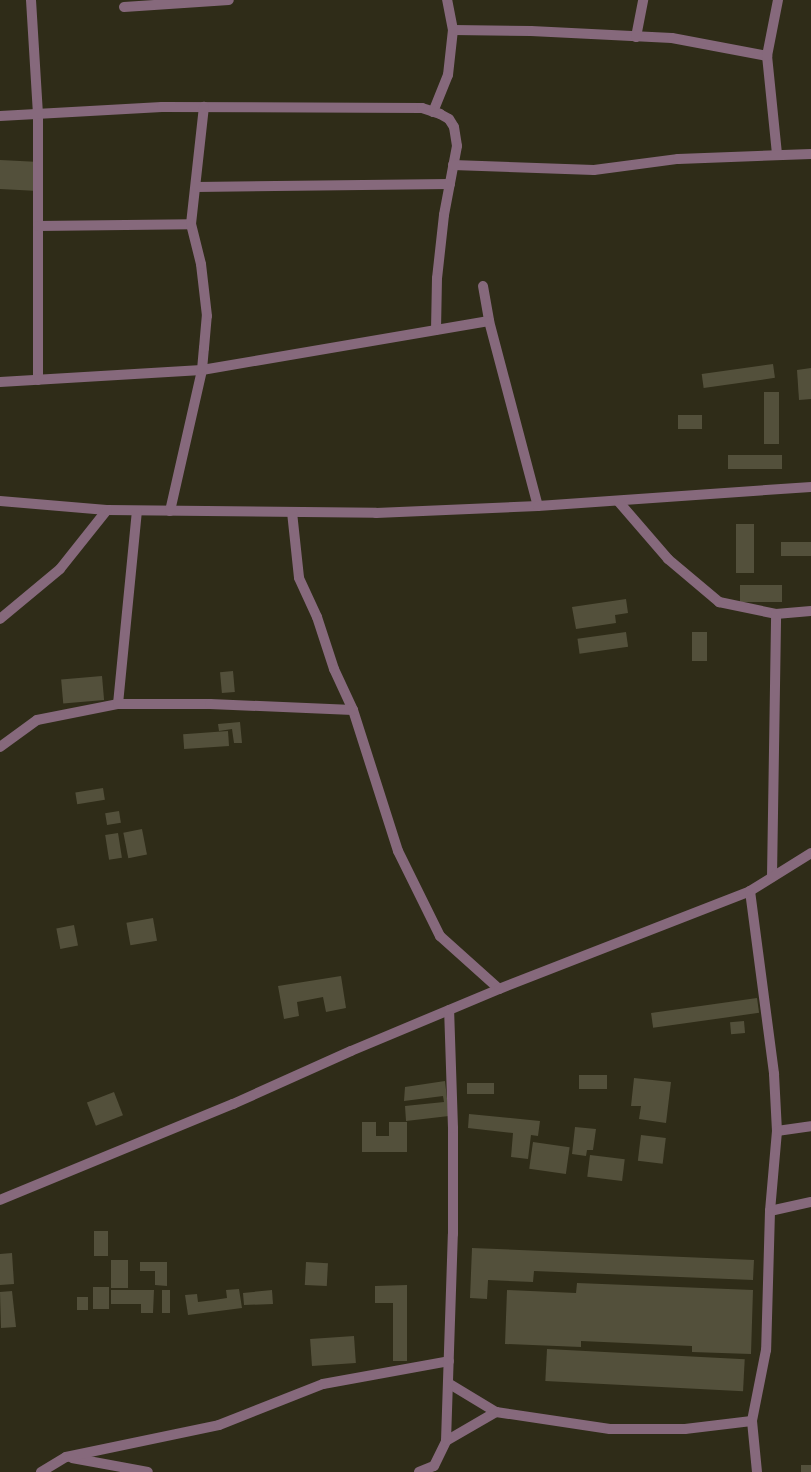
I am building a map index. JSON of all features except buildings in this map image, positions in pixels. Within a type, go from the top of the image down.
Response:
[{"type":"street","points":[[30,0],[38,115],[38,380]]},
{"type":"street","points":[[124,7],[229,0]]},
{"type":"street","points":[[433,112],[448,75],[453,30],[447,0]]},
{"type":"street","points":[[636,36],[642,0]]},
{"type":"street","points":[[776,154],[767,56],[780,1]]},
{"type":"street","points":[[453,30],[531,31],[672,38],[767,56]]},
{"type":"street","points":[[0,116],[162,107],[422,108],[449,119],[454,127],[457,146],[444,215],[437,278],[436,330]]},
{"type":"street","points":[[170,511],[202,370],[207,316],[201,264],[191,224],[204,107]]},
{"type":"street","points":[[453,165],[594,170],[678,159],[811,154]]},
{"type":"street","points":[[196,187],[450,184]]},
{"type":"street","points":[[38,226],[191,224]]},
{"type":"street","points":[[483,286],[489,321],[538,506]]},
{"type":"street","points":[[0,382],[202,370],[489,321]]},
{"type":"street","points":[[0,501],[137,511],[376,513],[538,506],[811,488]]},
{"type":"street","points":[[618,501],[668,559],[719,602],[776,614],[811,611]]},
{"type":"street","points":[[0,619],[60,569],[107,510]]},
{"type":"street","points":[[118,704],[137,511]]},
{"type":"street","points":[[292,512],[299,578],[317,617],[334,669],[353,710],[398,851],[440,936],[499,989]]},
{"type":"street","points":[[772,877],[776,614]]},
{"type":"street","points":[[0,747],[37,720],[118,704],[210,704],[353,710]]},
{"type":"street","points":[[0,1200],[224,1108],[351,1051],[499,989],[750,891],[811,853]]},
{"type":"street","points":[[750,891],[774,1074],[777,1131],[770,1211],[766,1350],[752,1421],[757,1472]]},
{"type":"street","points":[[419,1472],[434,1466],[446,1441],[453,1234],[453,1128],[449,1010]]},
{"type":"street","points":[[777,1131],[811,1126]]},
{"type":"street","points":[[770,1211],[811,1202]]},
{"type":"street","points":[[41,1472],[66,1457],[219,1425],[323,1384],[449,1361]]},
{"type":"street","points":[[448,1383],[496,1412],[610,1429],[685,1429],[752,1421]]},
{"type":"street","points":[[446,1441],[496,1412]]},
{"type":"street","points":[[66,1457],[148,1472]]}]
